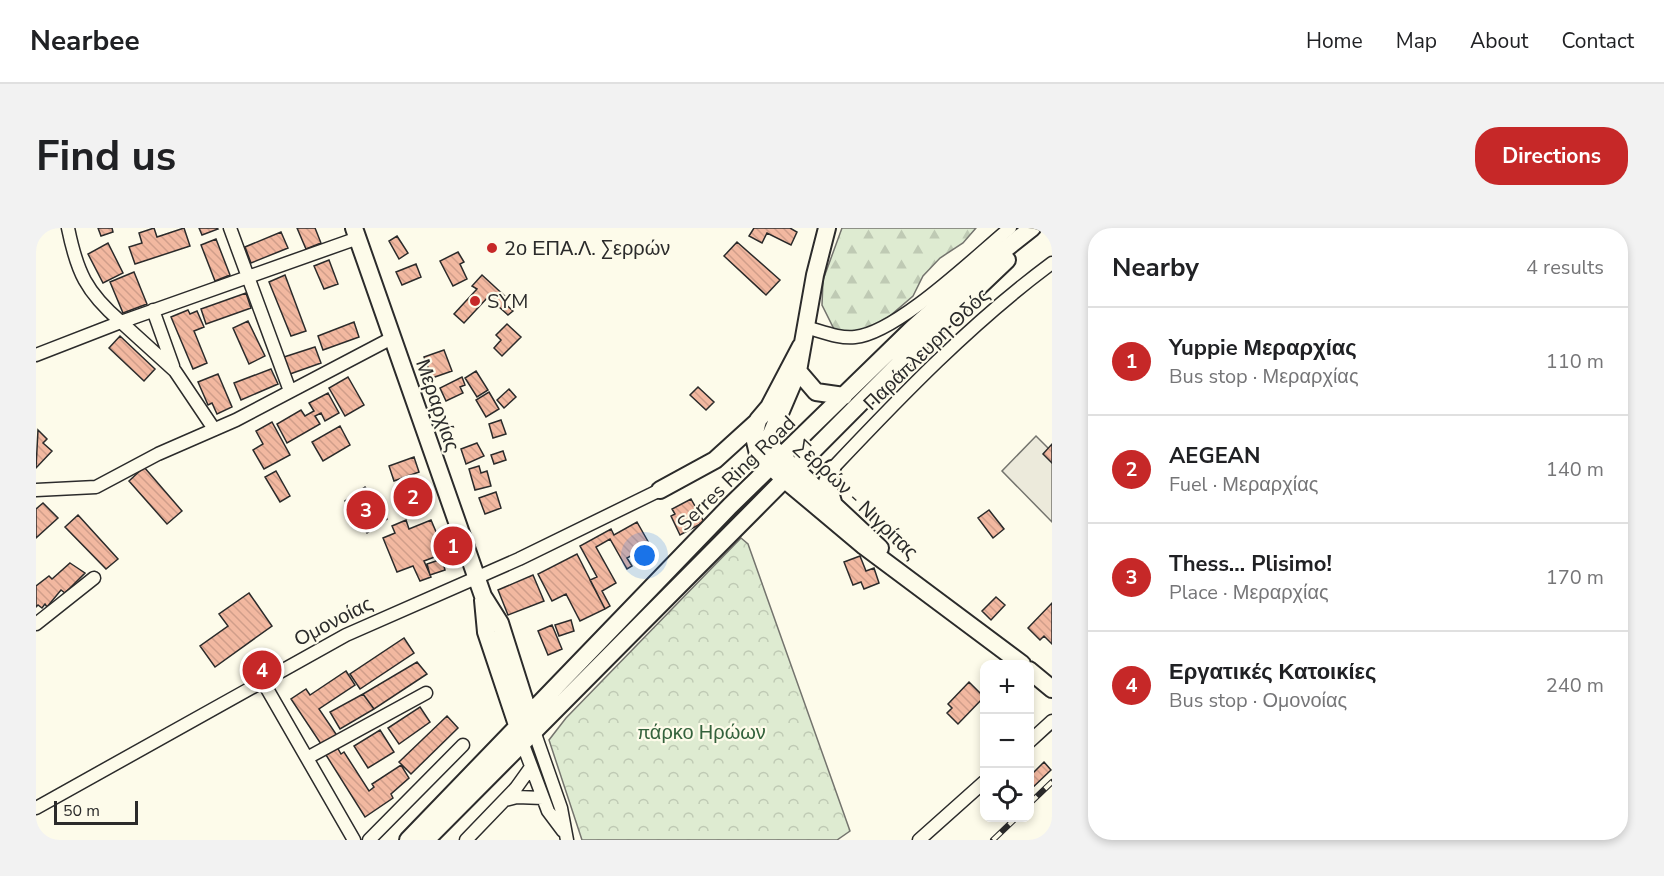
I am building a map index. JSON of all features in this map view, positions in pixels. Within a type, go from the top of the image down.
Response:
[{"type":"main road","points":[[660,490],[715,459],[769,407],[801,346],[827,228]]},
{"type":"main road","name":"Serres Ring Road","points":[[426,840],[526,729],[562,682],[669,569],[776,461],[939,305],[1032,228]]},
{"type":"main road","name":"Serres Ring Road","points":[[408,840],[793,475],[922,341],[1040,228]]},
{"type":"main road","name":"Μεραρχίας","points":[[356,233],[476,578],[483,596],[500,623],[517,675],[526,729]]},
{"type":"main road","name":"Σερρών - Νιγρίτας","points":[[776,461],[770,434],[798,371],[801,346]]},
{"type":"main road","points":[[798,371],[816,392],[844,396]]},
{"type":"main road","name":"Σερρών - Νιγρίτας","points":[[758,420],[754,437],[755,448],[833,504],[934,600],[987,636],[1017,660]]},
{"type":"main road","points":[[793,475],[820,475],[832,469]]},
{"type":"main road","points":[[832,469],[827,482],[833,504]]},
{"type":"main road","name":"Σερρών - Νιγρίτας","points":[[793,475],[864,546],[916,584]]},
{"type":"main road","name":"Μεραρχίας","points":[[483,596],[486,632],[526,729]]},
{"type":"main road","points":[[1034,674],[1052,689]]},
{"type":"main road","points":[[517,675],[525,685],[532,688],[562,682]]},
{"type":"street","points":[[68,228],[73,255],[81,276],[96,297],[175,371],[214,429]]},
{"type":"street","points":[[230,228],[290,391]]},
{"type":"street","name":"Παράπλευρη Οδός","points":[[805,327],[849,337],[863,336],[883,329],[930,295],[1010,228]]},
{"type":"street","points":[[36,355],[153,310],[248,277],[356,233]]},
{"type":"street","name":"Παράπλευρη Οδός","points":[[832,469],[953,346],[1001,303],[1052,263]]},
{"type":"street","points":[[153,310],[175,371]]},
{"type":"street","points":[[36,490],[96,487],[392,338]]},
{"type":"street","name":"Ομονοίας","points":[[36,808],[262,680],[364,626],[476,578],[660,490]]},
{"type":"street","points":[[36,624],[94,578]]},
{"type":"street","points":[[262,680],[354,840]]},
{"type":"street","points":[[307,758],[426,693]]},
{"type":"street","points":[[1034,737],[1052,721]]},
{"type":"street","name":"Μεραρχίας","points":[[526,729],[531,767],[548,811],[566,837]]},
{"type":"street","name":"Μεραρχίας","points":[[526,729],[561,808],[566,837]]},
{"type":"street","points":[[369,840],[463,745]]},
{"type":"street","points":[[466,840],[504,801],[531,767]]},
{"type":"street","points":[[919,840],[980,786]]},
{"type":"street","points":[[504,801],[517,797],[543,798]]},
{"type":"green space","points":[[842,228],[976,228],[963,243],[940,258],[923,276],[913,296],[877,327],[853,333],[834,329],[822,305],[823,280]]},
{"type":"green space","name":"πάρκο Ηρώων","points":[[741,538],[748,544],[850,831],[837,840],[582,840],[549,740],[566,718]]},
{"type":"shaded area","points":[[1036,436],[1052,452],[1052,522],[1002,471]]},
{"type":"building","points":[[98,228],[112,228],[113,232],[101,236]]},
{"type":"building","points":[[154,228],[157,237],[184,228],[190,246],[135,264],[129,247],[142,243],[139,233]]},
{"type":"building","points":[[199,228],[217,228],[218,229],[202,235]]},
{"type":"building","points":[[297,228],[315,228],[321,243],[306,249]]},
{"type":"building","points":[[754,228],[790,228],[797,232],[791,245],[767,233],[762,243],[749,236]]},
{"type":"building","points":[[281,232],[288,248],[251,263],[245,247]]},
{"type":"building","points":[[397,236],[408,253],[399,259],[389,241]]},
{"type":"building","points":[[216,239],[230,275],[215,281],[201,245]]},
{"type":"building","points":[[737,242],[780,280],[766,295],[724,256]]},
{"type":"building","points":[[108,243],[123,273],[103,283],[88,254]]},
{"type":"building","points":[[458,252],[464,262],[460,264],[467,279],[453,286],[440,261]]},
{"type":"building","points":[[329,260],[338,284],[324,289],[314,266]]},
{"type":"building","points":[[416,264],[421,277],[402,285],[396,272]]},
{"type":"building","points":[[134,272],[147,304],[123,313],[110,282]]},
{"type":"building","points":[[285,275],[306,331],[291,336],[269,282]]},
{"type":"building","name":"SYM","points":[[482,275],[508,299],[504,303],[513,311],[508,315],[488,297],[464,323],[454,314],[477,289],[472,286]]},
{"type":"building","points":[[246,293],[251,308],[206,324],[201,309]]},
{"type":"building","points":[[188,310],[190,314],[197,311],[204,327],[194,331],[207,363],[193,369],[171,317]]},
{"type":"building","points":[[248,321],[265,356],[249,364],[233,328]]},
{"type":"building","points":[[354,322],[359,337],[323,350],[318,336]]},
{"type":"building","points":[[507,324],[521,337],[502,356],[494,348],[501,340],[496,335]]},
{"type":"building","points":[[120,336],[155,369],[144,381],[109,348]]},
{"type":"building","points":[[315,347],[321,363],[290,374],[284,357]]},
{"type":"building","points":[[444,350],[452,371],[432,378],[424,357]]},
{"type":"building","points":[[271,369],[278,384],[241,400],[234,383]]},
{"type":"building","points":[[476,371],[488,390],[477,397],[465,378]]},
{"type":"building","points":[[218,374],[232,407],[217,414],[212,403],[208,405],[198,382]]},
{"type":"building","points":[[348,377],[364,405],[345,416],[329,388]]},
{"type":"building","points":[[462,377],[465,385],[460,387],[463,393],[446,401],[440,388]]},
{"type":"building","points":[[698,387],[714,402],[706,410],[690,395]]},
{"type":"building","points":[[509,389],[516,397],[504,408],[497,400]]},
{"type":"building","points":[[489,392],[499,409],[486,417],[476,400]]},
{"type":"building","points":[[328,393],[339,413],[325,421],[321,413],[315,416],[320,424],[287,443],[277,424],[301,410],[305,416],[314,411],[309,403]]},
{"type":"building","points":[[501,420],[506,434],[493,438],[489,424]]},
{"type":"building","points":[[272,422],[290,455],[264,469],[253,450],[263,444],[256,431]]},
{"type":"building","points":[[340,426],[350,445],[323,461],[312,442]]},
{"type":"building","points":[[38,430],[47,439],[43,443],[52,451],[36,468]]},
{"type":"building","points":[[477,443],[484,456],[466,464],[461,449]]},
{"type":"building","points":[[1052,444],[1052,463],[1043,454]]},
{"type":"building","points":[[503,451],[506,460],[494,464],[491,455]]},
{"type":"building","points":[[414,457],[419,472],[394,481],[389,466]]},
{"type":"building","points":[[479,466],[481,473],[487,471],[491,486],[475,490],[469,469]]},
{"type":"building","points":[[144,467],[182,511],[167,524],[129,481]]},
{"type":"building","points":[[276,471],[290,496],[280,502],[265,477]]},
{"type":"building","points":[[424,484],[429,501],[402,509],[397,493]]},
{"type":"building","points":[[365,487],[387,519],[367,533],[345,501]]},
{"type":"building","points":[[496,492],[501,508],[485,514],[479,498]]},
{"type":"building","points":[[691,499],[704,522],[680,535],[671,516],[675,514],[672,509]]},
{"type":"building","points":[[43,503],[58,518],[36,538],[36,509]]},
{"type":"building","points":[[989,510],[1004,529],[993,538],[978,518]]},
{"type":"building","points":[[78,515],[118,559],[106,569],[65,527]]},
{"type":"building","points":[[406,520],[409,529],[431,520],[445,553],[424,561],[431,577],[420,581],[413,566],[397,572],[383,538],[395,533],[392,526]]},
{"type":"building","points":[[637,522],[650,545],[627,558],[632,566],[627,569],[610,539],[596,547],[616,583],[602,591],[610,606],[605,609],[590,580],[597,577],[580,546],[611,529],[614,535]]},
{"type":"building","points":[[649,548],[654,556],[643,562],[638,554]]},
{"type":"building","points":[[577,554],[605,609],[580,621],[566,594],[552,601],[538,574]]},
{"type":"building","points":[[860,556],[866,571],[874,568],[879,583],[864,589],[861,582],[853,585],[844,562]]},
{"type":"building","points":[[442,559],[445,570],[430,575],[427,564]]},
{"type":"building","points":[[70,563],[85,573],[65,593],[61,590],[47,607],[45,604],[42,608],[38,605],[36,607],[36,586],[49,576],[52,579]]},
{"type":"building","points":[[533,575],[544,601],[508,615],[498,590]]},
{"type":"building","points":[[249,593],[272,626],[215,667],[200,646],[228,626],[219,614]]},
{"type":"building","points":[[996,597],[1005,605],[991,620],[982,611]]},
{"type":"building","points":[[1052,603],[1052,644],[1044,636],[1040,640],[1028,628]]},
{"type":"building","points":[[571,620],[574,631],[559,636],[555,625]]},
{"type":"building","points":[[552,625],[562,649],[548,655],[538,631]]},
{"type":"building","points":[[404,638],[414,653],[360,689],[350,674]]},
{"type":"building","points":[[417,662],[427,674],[374,709],[363,694]]},
{"type":"building","points":[[346,671],[355,685],[319,709],[338,737],[323,747],[291,699],[306,689],[310,695]]},
{"type":"building","points":[[969,682],[980,693],[980,701],[958,724],[947,713],[952,708],[948,704]]},
{"type":"building","points":[[363,694],[374,709],[340,729],[330,712]]},
{"type":"building","points":[[420,707],[430,722],[399,744],[388,728]]},
{"type":"building","points":[[447,716],[458,728],[411,774],[399,762]]},
{"type":"building","points":[[380,730],[394,752],[368,768],[354,746]]},
{"type":"building","points":[[337,747],[341,754],[344,752],[369,791],[374,787],[372,784],[401,765],[409,778],[391,794],[393,798],[365,817],[326,755]]},
{"type":"building","points":[[1044,762],[1051,770],[1034,786],[1034,772]]},
{"type":"railway","points":[[1034,799],[1052,782]]},
{"type":"railway","points":[[993,840],[1012,822]]},
{"type":"place","name":"2ο ΕΠΑ.Λ. Σερρών","points":[[492,248]]},
{"type":"place","name":"SYM","points":[[475,301]]},
{"type":"place","name":"AEGEAN","points":[[413,497]]},
{"type":"place","name":"Thess… Plisimo!","points":[[366,510]]},
{"type":"place","name":"Yuppie Μεραρχίας","points":[[453,546]]},
{"type":"place","name":"Εργατικές Κατοικίες","points":[[262,670]]}]
